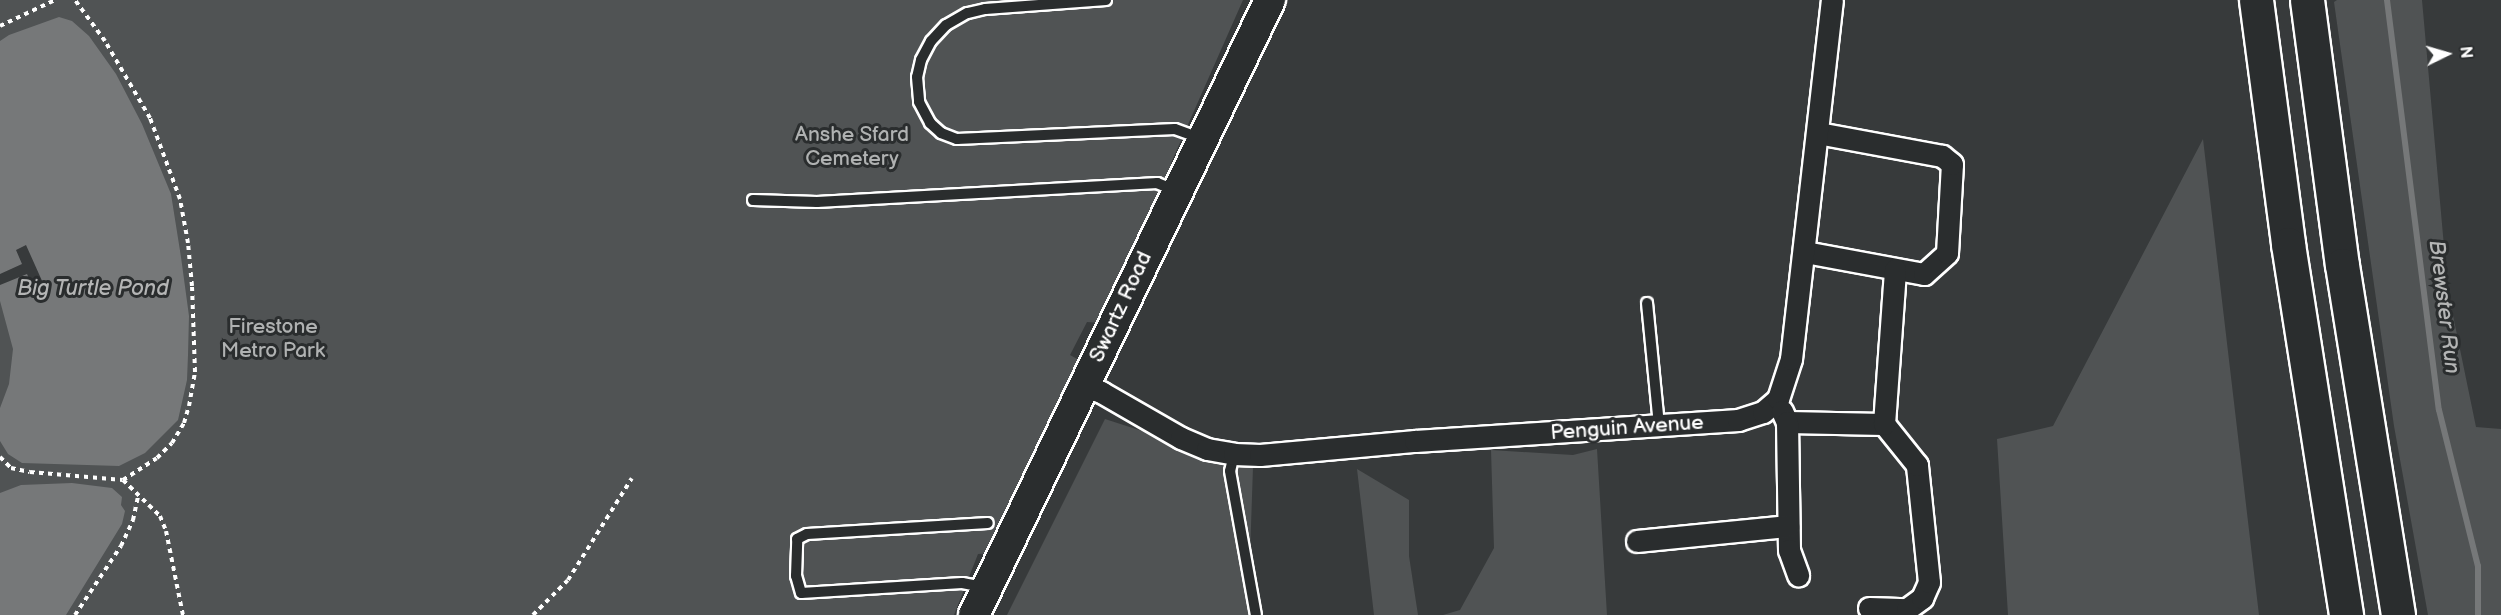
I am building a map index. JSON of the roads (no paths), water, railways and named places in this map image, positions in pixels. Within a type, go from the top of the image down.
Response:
[{"type":"highway","points":[[2257,6],[2291,266],[2346,615]]},
{"type":"highway","points":[[2308,9],[2345,288],[2398,615]]},
{"type":"street","name":"Swartz Road","points":[[974,615],[1270,0]]},
{"type":"street","points":[[1798,575],[1788,550],[1787,422],[1778,399],[1791,359],[1832,0]]},
{"type":"street","points":[[1804,252],[1924,274],[1947,253],[1952,164],[1942,156],[1818,133]]},
{"type":"street","points":[[1869,608],[1907,609],[1922,598],[1929,582],[1917,465],[1884,424],[1895,269]]},
{"type":"street","name":"Penguin Avenue","points":[[1084,386],[1101,392],[1180,438],[1207,449],[1234,454],[1260,455],[1415,441],[1659,426],[1751,417],[1764,412],[1778,399]]},
{"type":"street","points":[[1787,422],[1884,424]]},
{"type":"street","points":[[1637,541],[1788,526]]},
{"type":"lane","points":[[1106,0],[985,9],[967,13],[946,25],[932,41],[921,60],[917,77],[920,102],[930,123],[941,133],[957,139],[1175,129],[1202,139]]},
{"type":"lane","points":[[753,200],[817,202],[1157,183],[1177,191]]},
{"type":"lane","points":[[1647,303],[1659,426]]},
{"type":"lane","points":[[1234,454],[1230,471],[1256,615]]},
{"type":"lane","points":[[987,588],[963,583],[807,594],[801,593],[796,576],[797,539],[807,534],[988,523]]},
{"type":"water","name":"Big Turtle Pond","points":[[59,17],[72,21],[89,36],[116,74],[142,124],[171,194],[189,316],[187,380],[178,420],[145,453],[119,466],[22,463],[8,454],[0,441],[0,408],[9,384],[13,349],[0,301],[0,41],[9,35]]},
{"type":"water","points":[[72,483],[112,488],[122,497],[121,505],[125,511],[122,524],[66,615],[0,615],[0,493],[21,485]]},
{"type":"waterway","name":"Brewster Run","points":[[2387,0],[2439,410],[2478,566],[2478,615]]},
{"type":"park label","name":"Anshe Sfard Cemetery","points":[[852,147]]},
{"type":"park label","name":"Firestone Metro Park","points":[[273,339]]}]
